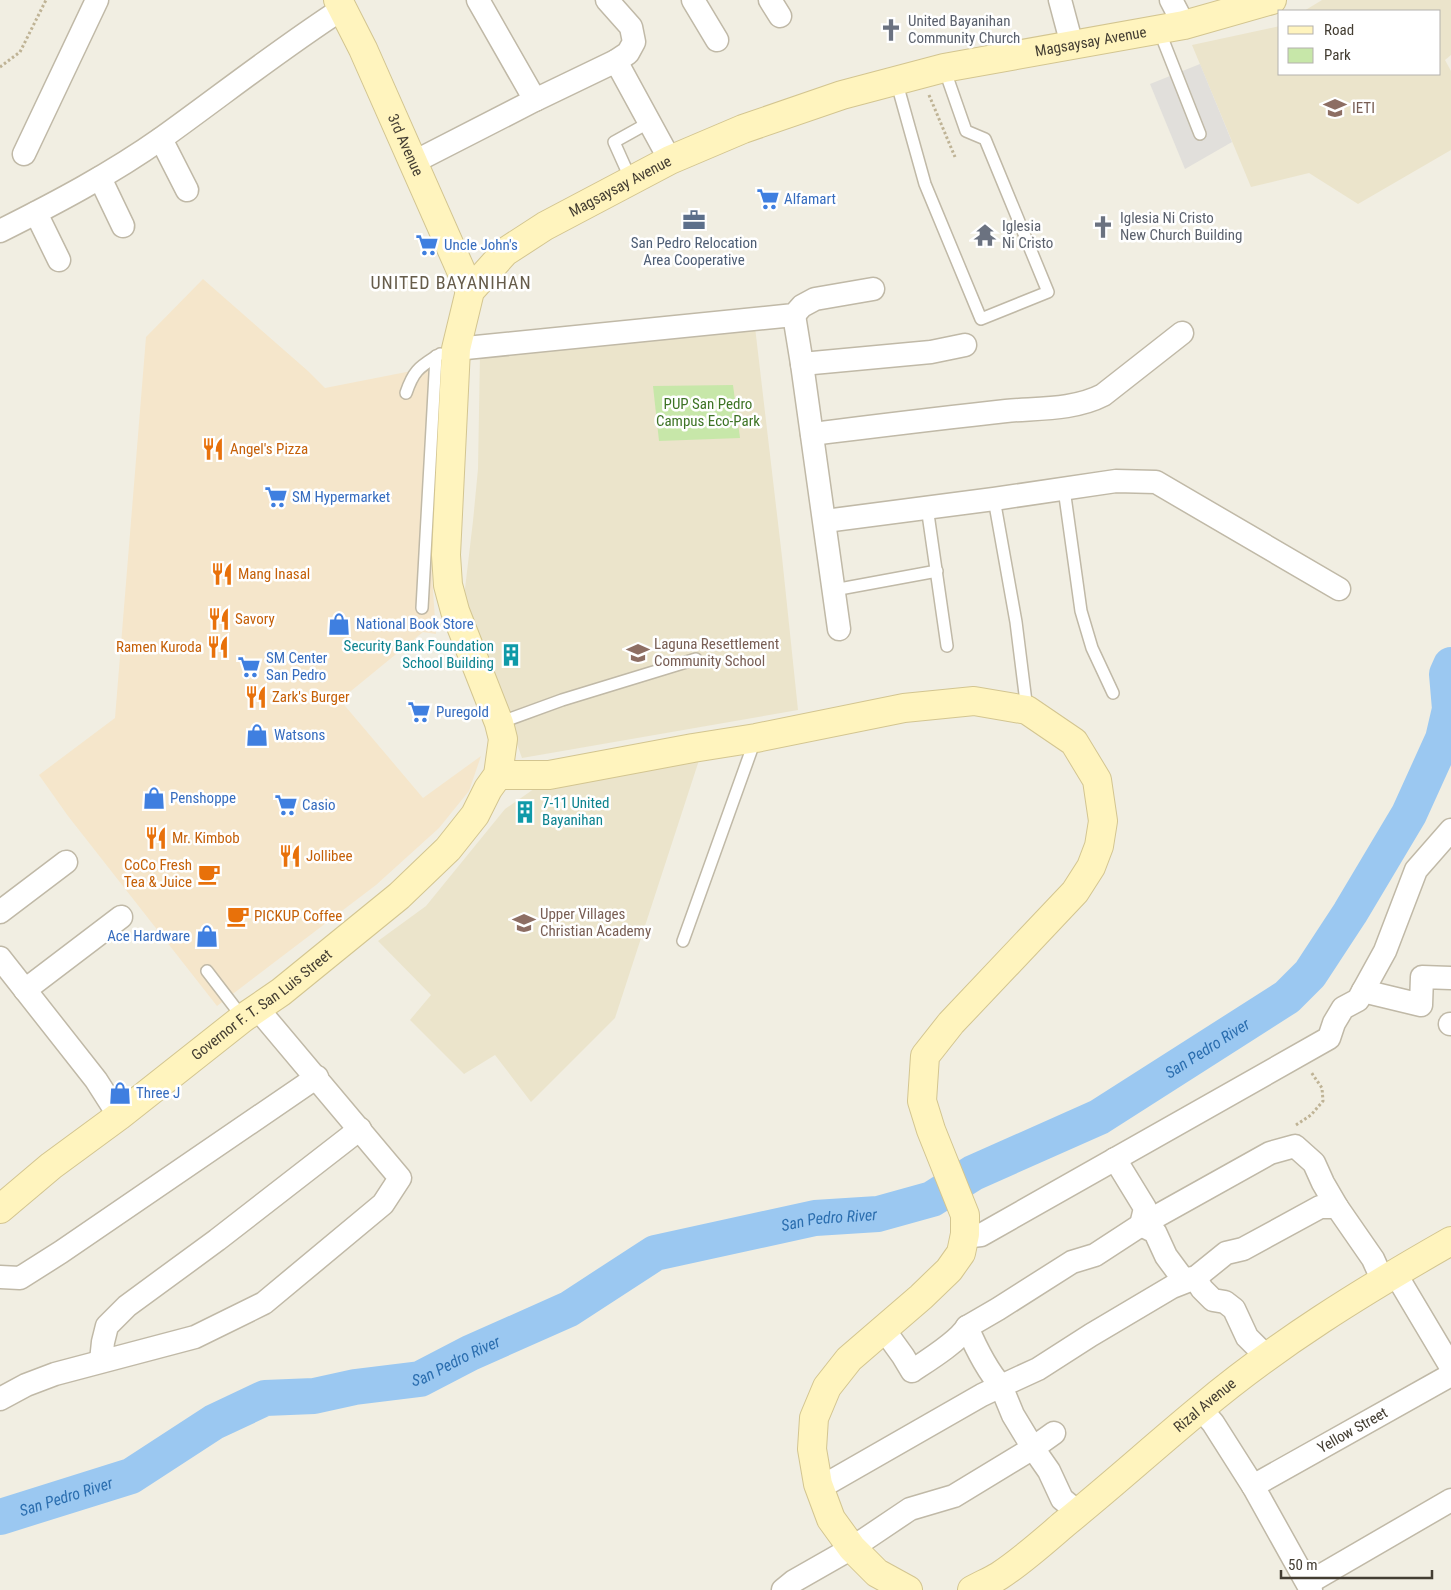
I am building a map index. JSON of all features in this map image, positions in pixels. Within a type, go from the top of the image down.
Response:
[{"type":"main road","name":"Magsaysay Avenue","points":[[498,776],[503,739],[499,723],[455,611],[448,585],[446,555],[446,353],[470,291],[505,252],[545,226],[670,160],[743,128],[842,95],[920,74],[1171,27],[1272,0]]},
{"type":"main road","name":"3rd Avenue","points":[[340,4],[363,49],[470,291]]},
{"type":"main road","points":[[498,776],[548,775],[756,738],[904,708],[974,701],[1027,710],[1074,742],[1097,780],[1103,821],[1100,846],[1091,867],[1075,892],[950,1023],[925,1056],[922,1101],[931,1130],[965,1214],[965,1234],[961,1253],[949,1270],[849,1359],[827,1387],[814,1418],[812,1450],[818,1484],[831,1519],[852,1548],[877,1573],[908,1590]]},
{"type":"main road","name":"Governor F. T. San Luis Street","points":[[0,1209],[51,1166],[119,1116],[250,1013],[281,992],[399,896],[448,849],[475,815],[488,790],[498,776]]},
{"type":"main road","name":"Rizal Avenue","points":[[972,1590],[999,1576],[1079,1513],[1200,1408],[1267,1357],[1316,1322],[1388,1276],[1451,1241]]},
{"type":"street","points":[[24,154],[97,0]]},
{"type":"street","points":[[478,0],[534,100]]},
{"type":"street","points":[[414,162],[534,100],[616,61],[628,53],[634,42],[631,27],[607,0]]},
{"type":"street","points":[[693,0],[717,40]]},
{"type":"street","points":[[1060,0],[1072,45]]},
{"type":"street","points":[[1171,0],[1171,27]]},
{"type":"street","points":[[0,231],[100,178],[161,139],[340,4]]},
{"type":"street","points":[[616,61],[670,160]]},
{"type":"street","points":[[161,139],[187,190]]},
{"type":"street","points":[[100,178],[123,226]]},
{"type":"street","points":[[36,213],[59,260]]},
{"type":"street","points":[[446,353],[794,315],[802,306],[815,299],[873,289]]},
{"type":"street","points":[[794,315],[840,629]]},
{"type":"street","points":[[812,434],[1006,411],[1074,405],[1091,401],[1103,394],[1182,333]]},
{"type":"street","points":[[802,364],[931,352],[965,345]]},
{"type":"street","points":[[825,521],[994,500],[1116,481],[1156,482],[1339,589]]},
{"type":"street","points":[[965,1234],[972,1236],[981,1235],[1329,1038],[1334,1023],[1343,1008],[1358,1000],[1385,951],[1416,870],[1451,830]]},
{"type":"street","points":[[0,912],[66,862]]},
{"type":"street","points":[[25,990],[121,917]]},
{"type":"street","points":[[3,966],[25,990],[96,1080],[119,1116]]},
{"type":"street","points":[[1363,991],[1421,1005],[1422,977],[1451,978]]},
{"type":"street","points":[[0,1398],[26,1385],[55,1374],[195,1337],[264,1303],[383,1204],[400,1178],[316,1077],[250,1013]]},
{"type":"street","points":[[0,1277],[20,1278],[316,1077]]},
{"type":"street","points":[[101,1361],[102,1342],[107,1326],[127,1306],[360,1129]]},
{"type":"street","points":[[890,1338],[912,1371],[964,1333],[967,1327],[1072,1262],[1095,1255],[1142,1225],[1270,1153],[1295,1146],[1314,1163],[1337,1206],[1451,1367]]},
{"type":"street","points":[[1115,1159],[1145,1208],[1142,1225]]},
{"type":"street","points":[[830,1482],[982,1395],[1038,1369],[1172,1287],[1195,1278],[1226,1253],[1244,1249],[1320,1206],[1337,1206]]},
{"type":"street","points":[[1142,1225],[1155,1232],[1166,1256],[1183,1279],[1195,1278]]},
{"type":"street","points":[[1195,1278],[1202,1289],[1213,1300],[1224,1302],[1234,1309],[1247,1336],[1267,1357]]},
{"type":"street","points":[[967,1327],[976,1349],[1001,1386],[1014,1415],[1033,1448],[1049,1470],[1062,1499],[1079,1513]]},
{"type":"street","name":"Yellow Street","points":[[1253,1486],[1451,1375]]},
{"type":"street","points":[[1200,1408],[1213,1423],[1253,1486],[1310,1587],[1451,1500]]},
{"type":"street","points":[[782,1590],[794,1581],[852,1548],[910,1509],[954,1496],[1054,1433]]},
{"type":"lane","points":[[1171,27],[1200,134]]},
{"type":"lane","points":[[920,74],[966,130],[985,139],[1048,292],[981,319],[925,184],[920,74]]},
{"type":"lane","points":[[631,180],[614,142],[650,122]]},
{"type":"lane","points":[[406,392],[412,376],[422,365],[446,353]]},
{"type":"lane","points":[[422,608],[446,353]]},
{"type":"lane","points":[[1064,489],[1081,611],[1092,648],[1114,693]]},
{"type":"lane","points":[[994,500],[1016,622],[1027,710]]},
{"type":"lane","points":[[927,507],[947,646]]},
{"type":"lane","points":[[834,590],[937,571]]},
{"type":"lane","points":[[499,723],[562,700],[696,659]]},
{"type":"lane","points":[[683,940],[756,738]]},
{"type":"lane","points":[[207,971],[250,1013]]},
{"type":"path","points":[[0,67],[20,52],[46,0]]},
{"type":"path","points":[[920,74],[955,157]]},
{"type":"path","points":[[1295,1146],[1290,1129],[1311,1115],[1323,1101],[1322,1088],[1300,1055]]},
{"type":"shaded area","name":"IETI","points":[[1322,0],[1451,0],[1451,55],[1445,60],[1451,71],[1451,150],[1358,204],[1309,173],[1251,187],[1192,45],[1278,26],[1278,75],[1441,75],[1441,10],[1306,10]]},
{"type":"shaded area","points":[[1200,64],[1232,142],[1185,169],[1150,84]]},
{"type":"shaded area","name":"SM Center San Pedro","points":[[203,279],[325,388],[442,365],[431,561],[436,634],[423,632],[340,700],[423,798],[481,756],[469,791],[439,828],[376,885],[217,1006],[68,816],[39,775],[115,718],[146,337]]},
{"type":"shaded area","points":[[755,327],[798,710],[522,758],[464,597],[478,469],[480,354]]},
{"type":"shaded area","name":"Upper Villages Christian Academy","points":[[702,751],[615,1018],[531,1102],[495,1055],[464,1074],[410,1020],[431,995],[378,941],[426,906],[505,809],[551,777]]},
{"type":"green space","name":"PUP San Pedro Campus Eco-Park","points":[[733,385],[740,438],[659,441],[653,386]]},
{"type":"waterway","name":"San Pedro River","points":[[0,1517],[131,1476],[214,1422],[265,1398],[314,1396],[355,1387],[420,1379],[470,1353],[569,1309],[655,1253],[815,1218],[878,1214],[932,1199],[973,1173],[1099,1117],[1287,997],[1310,974],[1350,913],[1409,814],[1443,739],[1450,709],[1447,674],[1451,665]]},
{"type":"place","name":"United Bayanihan Community Church","points":[[891,30]]},
{"type":"place","name":"IETI","points":[[1335,108]]},
{"type":"place","name":"Alfamart","points":[[768,199]]},
{"type":"place","name":"San Pedro Relocation Area Cooperative","points":[[694,220]]},
{"type":"place","name":"Iglesia Ni Cristo New Church Building","points":[[1103,227]]},
{"type":"place","name":"Iglesia Ni Cristo","points":[[985,235]]},
{"type":"place","name":"Uncle John's","points":[[427,245]]},
{"type":"place","name":"Angel's Pizza","points":[[213,449]]},
{"type":"place","name":"SM Hypermarket","points":[[276,497]]},
{"type":"place","name":"Mang Inasal","points":[[222,574]]},
{"type":"place","name":"Savory","points":[[219,619]]},
{"type":"place","name":"National Book Store","points":[[339,624]]},
{"type":"place","name":"Ramen Kuroda","points":[[218,647]]},
{"type":"place","name":"Laguna Resettlement Community School","points":[[638,653]]},
{"type":"place","name":"Security Bank Foundation School Building","points":[[511,655]]},
{"type":"place","name":"SM Center San Pedro","points":[[249,667]]},
{"type":"place","name":"Zark's Burger","points":[[256,697]]},
{"type":"place","name":"Puregold","points":[[419,712]]},
{"type":"place","name":"Watsons","points":[[257,735]]},
{"type":"place","name":"Penshoppe","points":[[154,798]]},
{"type":"place","name":"Casio","points":[[286,805]]},
{"type":"place","name":"7-11 United Bayanihan","points":[[525,812]]},
{"type":"place","name":"Mr. Kimbob","points":[[156,838]]},
{"type":"place","name":"Jollibee","points":[[290,856]]},
{"type":"place","name":"CoCo Fresh Tea & Juice","points":[[209,874]]},
{"type":"place","name":"PICKUP Coffee","points":[[238,916]]},
{"type":"place","name":"Upper Villages Christian Academy","points":[[524,923]]},
{"type":"place","name":"Ace Hardware","points":[[207,936]]},
{"type":"place","name":"Three J","points":[[120,1093]]},
{"type":"district","name":"UNITED BAYANIHAN","points":[[451,282]]}]
